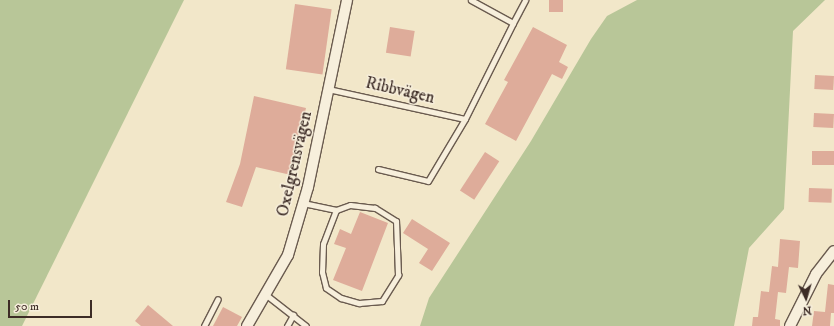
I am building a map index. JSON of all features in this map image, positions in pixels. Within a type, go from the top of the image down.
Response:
[{"type":"street","name":"Oxelgrensvägen","points":[[247,326],[288,255],[303,203],[347,0]]},
{"type":"street","points":[[790,326],[816,274],[834,251]]},
{"type":"lane","points":[[471,0],[513,23]]},
{"type":"lane","points":[[378,169],[428,181],[465,120],[525,0]]},
{"type":"lane","name":"Ribbvägen","points":[[328,89],[465,120]]},
{"type":"lane","points":[[303,203],[336,210],[350,205],[375,208],[396,221],[398,275],[382,301],[359,302],[341,298],[326,288],[322,272],[323,244],[336,210]]},
{"type":"lane","points":[[265,294],[306,326]]},
{"type":"lane","points":[[204,326],[218,299]]},
{"type":"lane","points":[[287,326],[293,315]]},
{"type":"green space","points":[[0,0],[184,0],[22,326],[0,326]]},
{"type":"green space","points":[[637,0],[825,0],[793,31],[784,209],[749,248],[734,326],[420,326],[429,298],[531,141],[591,39],[607,16]]},
{"type":"building","points":[[549,0],[563,0],[563,12],[549,12]]},
{"type":"building","points":[[295,4],[332,9],[322,75],[286,69]]},
{"type":"building","points":[[390,27],[415,31],[411,57],[386,53]]},
{"type":"building","points":[[533,27],[567,45],[559,62],[568,67],[562,79],[552,74],[516,141],[485,124],[508,82],[504,80]]},
{"type":"building","points":[[815,75],[834,76],[833,90],[814,89]]},
{"type":"building","points":[[254,96],[306,108],[291,175],[256,167],[242,207],[226,202],[240,164]]},
{"type":"building","points":[[814,113],[834,114],[833,128],[813,127]]},
{"type":"building","points":[[812,151],[834,151],[834,165],[812,165]]},
{"type":"building","points":[[485,152],[499,161],[474,200],[460,191]]},
{"type":"building","points":[[809,188],[832,189],[831,203],[809,202]]},
{"type":"building","points":[[360,212],[388,223],[362,291],[333,280],[346,248],[334,244],[340,229],[351,234]]},
{"type":"building","points":[[412,219],[450,243],[432,271],[419,263],[428,249],[403,233]]},
{"type":"building","points":[[780,239],[800,241],[798,268],[789,267],[786,293],[778,292],[775,319],[780,320],[780,326],[752,326],[753,317],[758,317],[761,291],[769,292],[772,266],[778,267]]},
{"type":"building","points":[[828,284],[834,285],[834,313],[831,313],[830,326],[812,326],[814,311],[825,312]]},
{"type":"building","points":[[148,305],[173,326],[141,326],[135,321]]},
{"type":"building","points":[[223,307],[242,317],[237,326],[213,326]]}]
